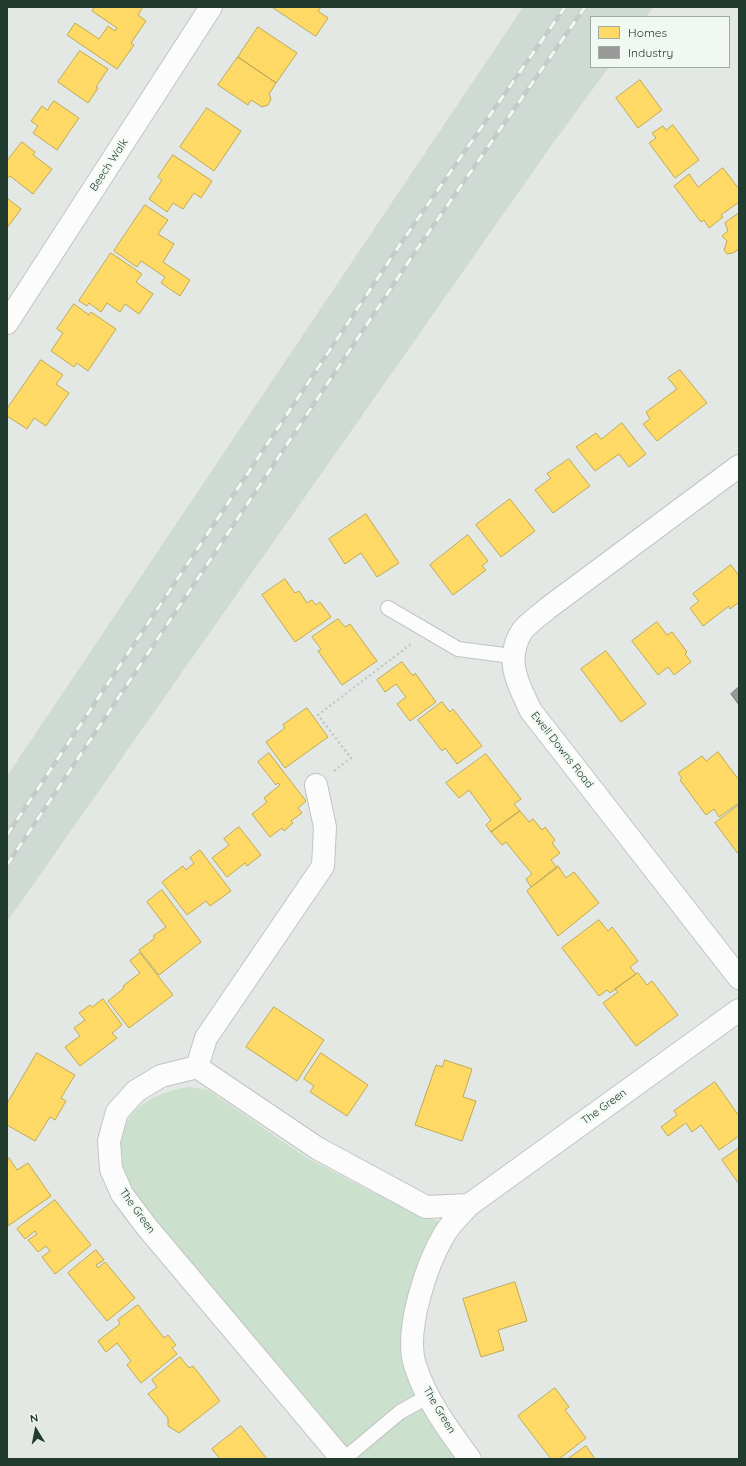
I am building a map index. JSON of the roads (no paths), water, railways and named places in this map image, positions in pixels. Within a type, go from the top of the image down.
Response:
[{"type":"street","name":"Beech Walk","points":[[7,323],[211,7]]},
{"type":"street","points":[[512,656],[523,631],[548,608],[739,466]]},
{"type":"street","name":"Ewell Downs Road","points":[[512,656],[517,681],[531,711],[739,978]]},
{"type":"street","points":[[316,784],[325,827],[323,866],[206,1038],[197,1067],[317,1148],[426,1207],[469,1205]]},
{"type":"street","name":"The Green","points":[[470,1459],[429,1396],[414,1364],[411,1337],[417,1308],[430,1263],[446,1232],[469,1205],[739,1010]]},
{"type":"street","name":"The Green","points":[[197,1067],[160,1076],[136,1091],[117,1112],[109,1141],[111,1168],[122,1194],[146,1226],[343,1459]]},
{"type":"lane","points":[[388,608],[458,649],[512,656]]},
{"type":"lane","points":[[343,1459],[400,1412],[429,1396]]},
{"type":"railway","points":[[7,835],[401,243],[565,7]]},
{"type":"railway","points":[[7,865],[415,252],[585,7]]}]
